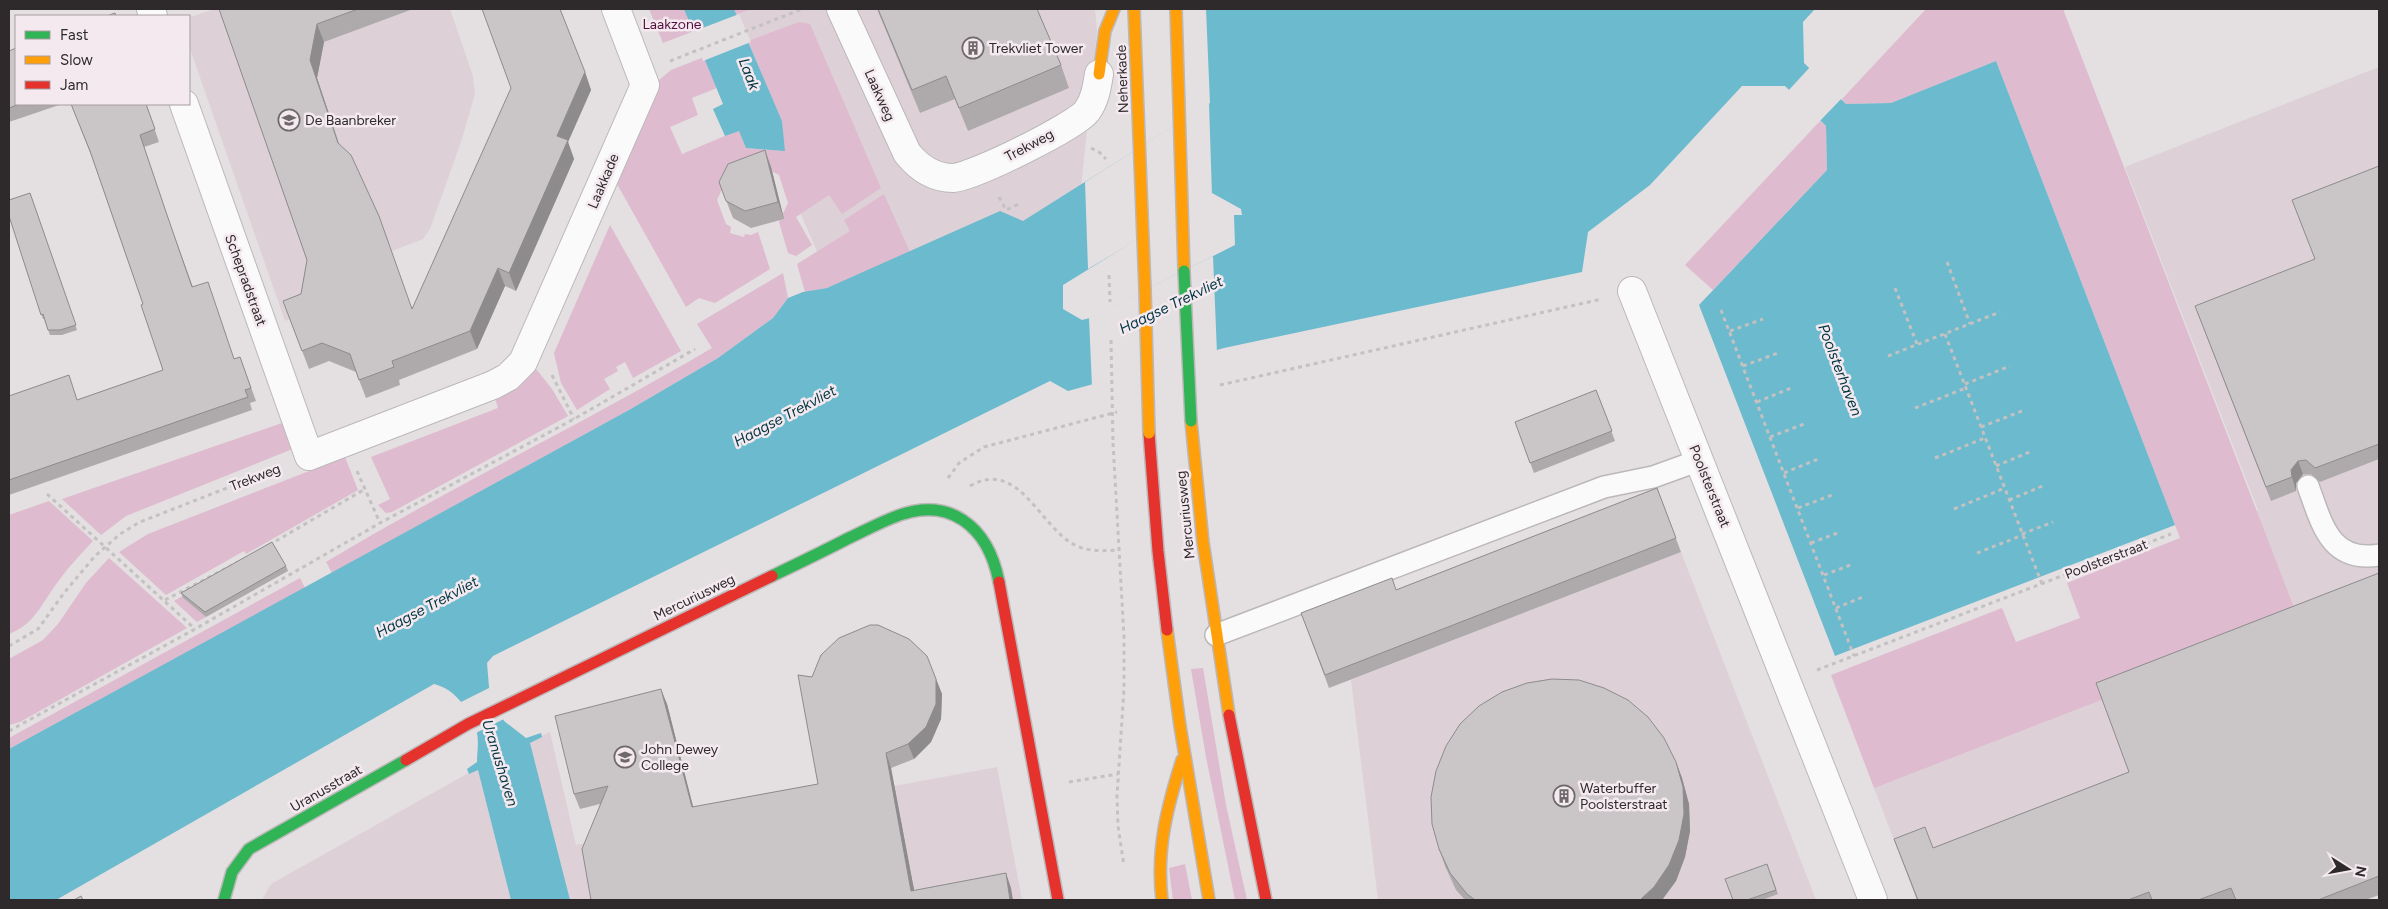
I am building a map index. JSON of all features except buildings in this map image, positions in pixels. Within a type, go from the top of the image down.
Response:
[{"type":"main road","points":[[1099,74],[1105,31],[1114,9]]},
{"type":"main road","name":"Neherkade","points":[[1134,9],[1139,148]]},
{"type":"main road","name":"Mercuriusweg","points":[[1176,9],[1184,271],[1191,421],[1203,543],[1236,756],[1266,900]]},
{"type":"main road","name":"Mercuriusweg","points":[[1139,148],[1149,433],[1161,589],[1184,752],[1209,900]]},
{"type":"main road","name":"Mercuriusweg","points":[[468,724],[893,517],[922,509],[953,512],[967,521],[981,536],[995,562],[1058,900]]},
{"type":"main road","name":"Uranusstraat","points":[[224,900],[229,877],[243,854],[249,849],[468,724]]},
{"type":"main road","points":[[1162,900],[1158,849],[1184,752]]},
{"type":"street","name":"Laakkade","points":[[529,351],[645,85],[616,9]]},
{"type":"street","name":"Laakweg","points":[[841,9],[904,147],[912,160],[930,173]]},
{"type":"street","name":"Trekweg","points":[[930,173],[952,178],[970,175],[1070,124],[1083,114],[1091,104],[1099,74]]},
{"type":"street","name":"Schepradstraat","points":[[184,105],[309,456]]},
{"type":"street","name":"Poolsterstraat","points":[[1632,291],[1788,681],[1873,900]]},
{"type":"street","points":[[309,456],[508,377],[519,368],[529,351]]},
{"type":"lane","points":[[1216,635],[1604,487],[1653,478],[1700,460]]},
{"type":"lane","points":[[2308,486],[2320,519],[2333,543],[2346,553],[2354,556],[2379,555]]},
{"type":"path","points":[[673,59],[802,9]]},
{"type":"path","points":[[995,190],[1006,210],[1019,204]]},
{"type":"path","points":[[1947,262],[1970,324]]},
{"type":"path","points":[[1895,288],[1917,344]]},
{"type":"path","points":[[1215,387],[1632,291]]},
{"type":"path","points":[[1721,310],[1854,656]]},
{"type":"path","points":[[1888,356],[2000,312]]},
{"type":"path","points":[[1730,331],[1763,319]]},
{"type":"path","points":[[1111,330],[1113,443],[1125,654],[1118,774],[1118,826],[1126,875]]},
{"type":"path","points":[[1945,334],[2042,584]]},
{"type":"path","points":[[9,731],[195,629],[380,523],[574,419],[695,349]]},
{"type":"path","points":[[529,351],[545,363],[574,419]]},
{"type":"path","points":[[1743,366],[1778,353]]},
{"type":"path","points":[[1915,408],[2010,366]]},
{"type":"path","points":[[1756,402],[1791,388]]},
{"type":"path","points":[[936,509],[942,489],[953,470],[973,452],[1016,438],[1119,411]]},
{"type":"path","points":[[1981,427],[2022,411]]},
{"type":"path","points":[[1770,437],[1804,424]]},
{"type":"path","points":[[1935,458],[1985,438]]},
{"type":"path","points":[[346,442],[380,523]]},
{"type":"path","points":[[1996,466],[2032,452]]},
{"type":"path","name":"Trekweg","points":[[9,646],[38,628],[77,576],[105,546],[120,534],[140,522],[309,456]]},
{"type":"path","points":[[1784,473],[1818,459]]},
{"type":"path","points":[[936,509],[973,484],[986,480],[1001,480],[1016,487],[1058,532],[1074,545],[1089,550],[1118,550]]},
{"type":"path","points":[[2009,500],[2045,485]]},
{"type":"path","points":[[1954,509],[2005,488]]},
{"type":"path","points":[[265,547],[365,489]]},
{"type":"path","points":[[47,494],[195,629]]},
{"type":"path","points":[[1798,508],[1832,495]]},
{"type":"path","points":[[1977,553],[2053,522]]},
{"type":"path","points":[[1811,543],[1840,532]]},
{"type":"path","name":"Poolsterstraat","points":[[1788,681],[2171,534]]},
{"type":"path","points":[[164,600],[248,557]]},
{"type":"path","points":[[1824,576],[1853,564]]},
{"type":"path","points":[[1836,608],[1865,596]]},
{"type":"path","points":[[1037,787],[1118,774]]},
{"type":"shaded area","points":[[215,9],[450,9],[473,76],[475,94],[461,142],[430,229],[423,239],[392,251],[323,306],[285,321],[190,49],[190,17]]},
{"type":"shaded area","points":[[715,9],[1095,9],[1097,31],[1080,199],[840,304],[762,125]]},
{"type":"shaded area","points":[[2379,67],[2379,895],[2365,900],[1917,900],[1874,788],[2258,510],[2125,167]]},
{"type":"shaded area","points":[[1681,552],[1816,900],[1378,900],[1351,680]]},
{"type":"shaded area","points":[[550,732],[576,845],[997,767],[1022,900],[262,900],[271,884],[479,767]]},
{"type":"green space","name":"Laakzone","points":[[649,9],[751,9],[663,43]]},
{"type":"green space","points":[[1926,9],[2063,9],[2300,623],[1874,788],[1831,675],[2002,608],[2016,642],[2080,618],[2067,583],[2180,538],[1996,61],[1891,103],[1846,104],[1842,99]]},
{"type":"green space","points":[[799,22],[810,24],[881,188],[842,214],[829,195],[796,217],[812,245],[796,256],[788,253],[779,222],[788,203],[779,175],[756,163],[731,170],[717,200],[726,224],[731,227],[730,233],[744,237],[745,234],[751,235],[758,232],[770,269],[715,303],[699,298],[686,307],[617,184],[658,81],[671,70],[704,57],[717,88],[692,98],[698,115],[670,127],[682,154],[739,130],[746,148],[785,151],[782,121],[748,41]]},
{"type":"green space","points":[[1820,121],[1826,126],[1827,170],[1713,290],[1685,265]]},
{"type":"green space","points":[[884,194],[910,252],[827,288],[805,292],[797,264],[850,231],[844,220]]},
{"type":"green space","points":[[610,225],[681,351],[633,378],[625,362],[616,367],[618,371],[604,379],[610,389],[577,410],[561,383],[554,353]]},
{"type":"green space","points":[[783,273],[788,298],[773,318],[718,358],[629,410],[332,573],[326,562],[422,507],[712,348],[697,324]]},
{"type":"green space","points":[[533,365],[552,389],[568,416],[392,512],[386,513],[378,505],[390,499],[371,457],[498,408],[494,395]]},
{"type":"green space","points":[[288,421],[293,448],[290,450],[126,516],[101,535],[62,499]]},
{"type":"green space","points":[[345,457],[358,490],[246,554],[244,551],[166,595],[119,552],[148,534]]},
{"type":"green space","points":[[49,501],[93,541],[64,574],[32,618],[18,630],[9,634],[9,515]]},
{"type":"green space","points":[[109,558],[187,628],[20,722],[9,725],[9,659],[43,640],[58,624],[86,583]]},
{"type":"green space","points":[[240,563],[183,598],[206,617],[197,622],[174,601]]},
{"type":"green space","points":[[300,578],[305,588],[9,749],[9,738]]},
{"type":"green space","points":[[1203,668],[1226,805],[1247,900],[1235,900],[1206,757],[1191,669]]},
{"type":"green space","points":[[1185,864],[1192,900],[1173,900],[1169,868]]},
{"type":"water","name":"Laak","points":[[684,9],[734,9],[782,121],[785,151],[746,148],[739,131],[725,136],[713,109],[723,104]]},
{"type":"water","points":[[1206,9],[1815,9],[1803,22],[1804,63],[1846,104],[1891,103],[1996,61],[2175,525],[1835,656],[1699,305],[1827,170],[1826,126],[1785,86],[1742,86],[1650,185],[1588,232],[1582,272],[1224,348],[1068,391],[1050,381],[493,656],[487,663],[489,687],[504,721],[526,738],[541,733],[542,737],[530,743],[570,900],[511,900],[478,770],[469,774],[467,769],[477,762],[477,733],[471,717],[462,702],[449,691],[434,684],[56,900],[9,900],[9,749],[629,410],[718,358],[773,318],[788,298],[803,292],[827,288],[1000,211],[1023,221],[1210,103]],"holes":[[[1212,193],[1241,209],[1242,215],[1234,215],[1235,245],[1090,318],[1082,320],[1063,309],[1063,285]]]},
{"type":"pier","points":[[739,14],[751,42],[703,61],[692,32]]},
{"type":"pier","points":[[1811,66],[1843,97],[1818,123],[1787,92]]},
{"type":"pier","points":[[1209,103],[1212,195],[1088,269],[1085,182]]},
{"type":"pier","points":[[1213,256],[1217,353],[1092,387],[1089,318]]},
{"type":"pier","points":[[491,687],[506,718],[474,734],[459,703]]},
{"type":"traffic: fast","points":[[1184,271],[1191,421]]},
{"type":"traffic: fast","points":[[772,576],[875,525],[913,512],[931,510],[948,513],[963,520],[975,531],[986,545],[994,562],[999,582]]},
{"type":"traffic: fast","points":[[224,900],[232,872],[249,849],[406,760]]},
{"type":"traffic: slow","points":[[1099,74],[1105,31],[1114,9]]},
{"type":"traffic: slow","points":[[1134,9],[1145,290]]},
{"type":"traffic: slow","points":[[1176,9],[1184,271]]},
{"type":"traffic: slow","points":[[1145,290],[1149,433]]},
{"type":"traffic: slow","points":[[1191,421],[1203,542],[1229,715]]},
{"type":"traffic: slow","points":[[1167,630],[1180,726],[1209,900]]},
{"type":"traffic: slow","points":[[1162,900],[1160,864],[1164,829],[1182,760]]},
{"type":"traffic: jam","points":[[1149,433],[1158,551],[1167,630]]},
{"type":"traffic: jam","points":[[406,760],[468,724],[772,576]]},
{"type":"traffic: jam","points":[[999,582],[1058,900]]},
{"type":"traffic: jam","points":[[1229,715],[1266,900]]},
{"type":"place","name":"Trekvliet Tower","points":[[973,48]]},
{"type":"place","name":"De Baanbreker","points":[[289,120]]},
{"type":"place","name":"John Dewey College","points":[[625,757]]},
{"type":"place","name":"Waterbuffer Poolsterstraat","points":[[1564,796]]},
{"type":"water label","name":"Haagse Trekvliet","points":[[1171,305]]},
{"type":"water label","name":"Poolsterhaven","points":[[1840,370]]},
{"type":"water label","name":"Haagse Trekvliet","points":[[785,416]]},
{"type":"water label","name":"Haagse Trekvliet","points":[[427,607]]},
{"type":"water label","name":"Uranushaven","points":[[500,763]]}]
